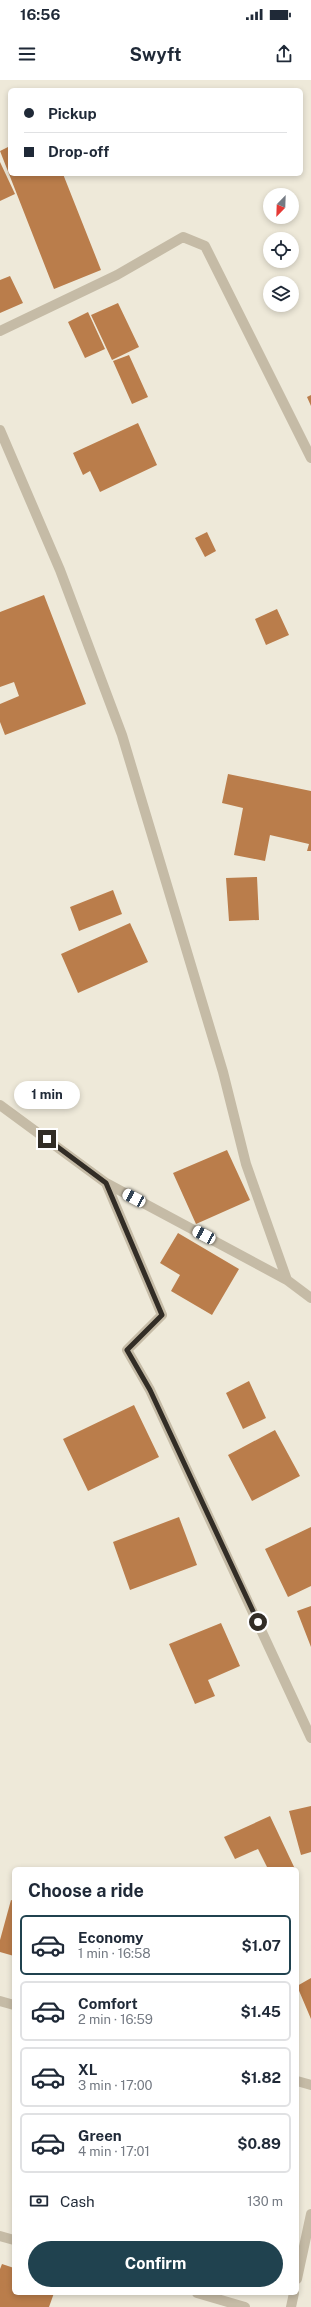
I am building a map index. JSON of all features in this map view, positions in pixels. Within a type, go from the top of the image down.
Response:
[{"type":"street","points":[[0,331],[117,275],[183,237],[204,246],[311,458]]},
{"type":"street","points":[[0,430],[60,570],[122,735],[223,1072],[246,1164],[287,1280]]},
{"type":"street","points":[[0,1105],[106,1183],[287,1280],[311,1298]]},
{"type":"street","points":[[106,1183],[162,1315],[127,1350],[150,1390],[311,1738]]},
{"type":"street","points":[[0,2001],[12,2004]]},
{"type":"street","points":[[299,2082],[311,2085]]},
{"type":"street","points":[[299,2270],[311,2214]]},
{"type":"street","points":[[0,2236],[12,2239]]},
{"type":"street","points":[[204,2295],[245,2307]]},
{"type":"street","points":[[291,2307],[294,2295]]},
{"type":"building","points":[[8,147],[8,171],[0,151]]},
{"type":"building","points":[[0,162],[15,194],[0,201]]},
{"type":"building","points":[[10,176],[64,176],[101,270],[54,289]]},
{"type":"building","points":[[10,276],[23,303],[0,313],[0,280]]},
{"type":"building","points":[[118,303],[139,347],[112,360],[91,315]]},
{"type":"building","points":[[88,312],[105,349],[85,358],[68,322]]},
{"type":"building","points":[[129,355],[148,397],[132,404],[113,361]]},
{"type":"building","points":[[311,395],[311,406],[307,397]]},
{"type":"building","points":[[138,423],[157,465],[100,492],[90,471],[83,475],[73,453]]},
{"type":"building","points":[[207,532],[216,551],[205,557],[195,538]]},
{"type":"building","points":[[44,595],[86,704],[5,735],[0,722],[0,704],[19,696],[14,682],[0,687],[0,612]]},
{"type":"building","points":[[277,609],[289,635],[266,645],[255,619]]},
{"type":"building","points":[[228,774],[311,791],[311,851],[307,851],[309,844],[270,835],[265,861],[234,855],[243,808],[222,803]]},
{"type":"building","points":[[257,877],[259,920],[229,921],[226,878]]},
{"type":"building","points":[[113,890],[122,914],[79,931],[70,907]]},
{"type":"building","points":[[130,923],[148,962],[78,993],[61,954]]},
{"type":"building","points":[[227,1150],[250,1200],[196,1224],[173,1173]]},
{"type":"building","points":[[178,1233],[239,1269],[212,1315],[171,1291],[180,1275],[160,1263]]},
{"type":"building","points":[[249,1381],[266,1418],[243,1429],[226,1393]]},
{"type":"building","points":[[134,1405],[159,1457],[88,1491],[63,1439]]},
{"type":"building","points":[[275,1430],[300,1476],[252,1501],[228,1455]]},
{"type":"building","points":[[179,1517],[197,1565],[130,1590],[113,1542]]},
{"type":"building","points":[[311,1527],[311,1586],[288,1597],[265,1549]]},
{"type":"building","points":[[311,1606],[311,1647],[297,1611]]},
{"type":"building","points":[[221,1623],[240,1666],[208,1680],[215,1696],[195,1704],[169,1644]]},
{"type":"building","points":[[311,1806],[311,1852],[301,1855],[289,1811]]},
{"type":"building","points":[[270,1816],[294,1867],[267,1867],[258,1849],[235,1859],[224,1837]]},
{"type":"building","points":[[11,1900],[12,1955],[0,1952],[0,1940]]},
{"type":"building","points":[[311,1978],[311,2019],[299,1991],[299,1985]]},
{"type":"building","points":[[2,2264],[12,2267],[12,2295],[53,2295],[49,2307],[0,2307],[0,2269]]},
{"type":"route","points":[[47,1139],[106,1183],[162,1315],[127,1350],[150,1390],[258,1622]]}]
